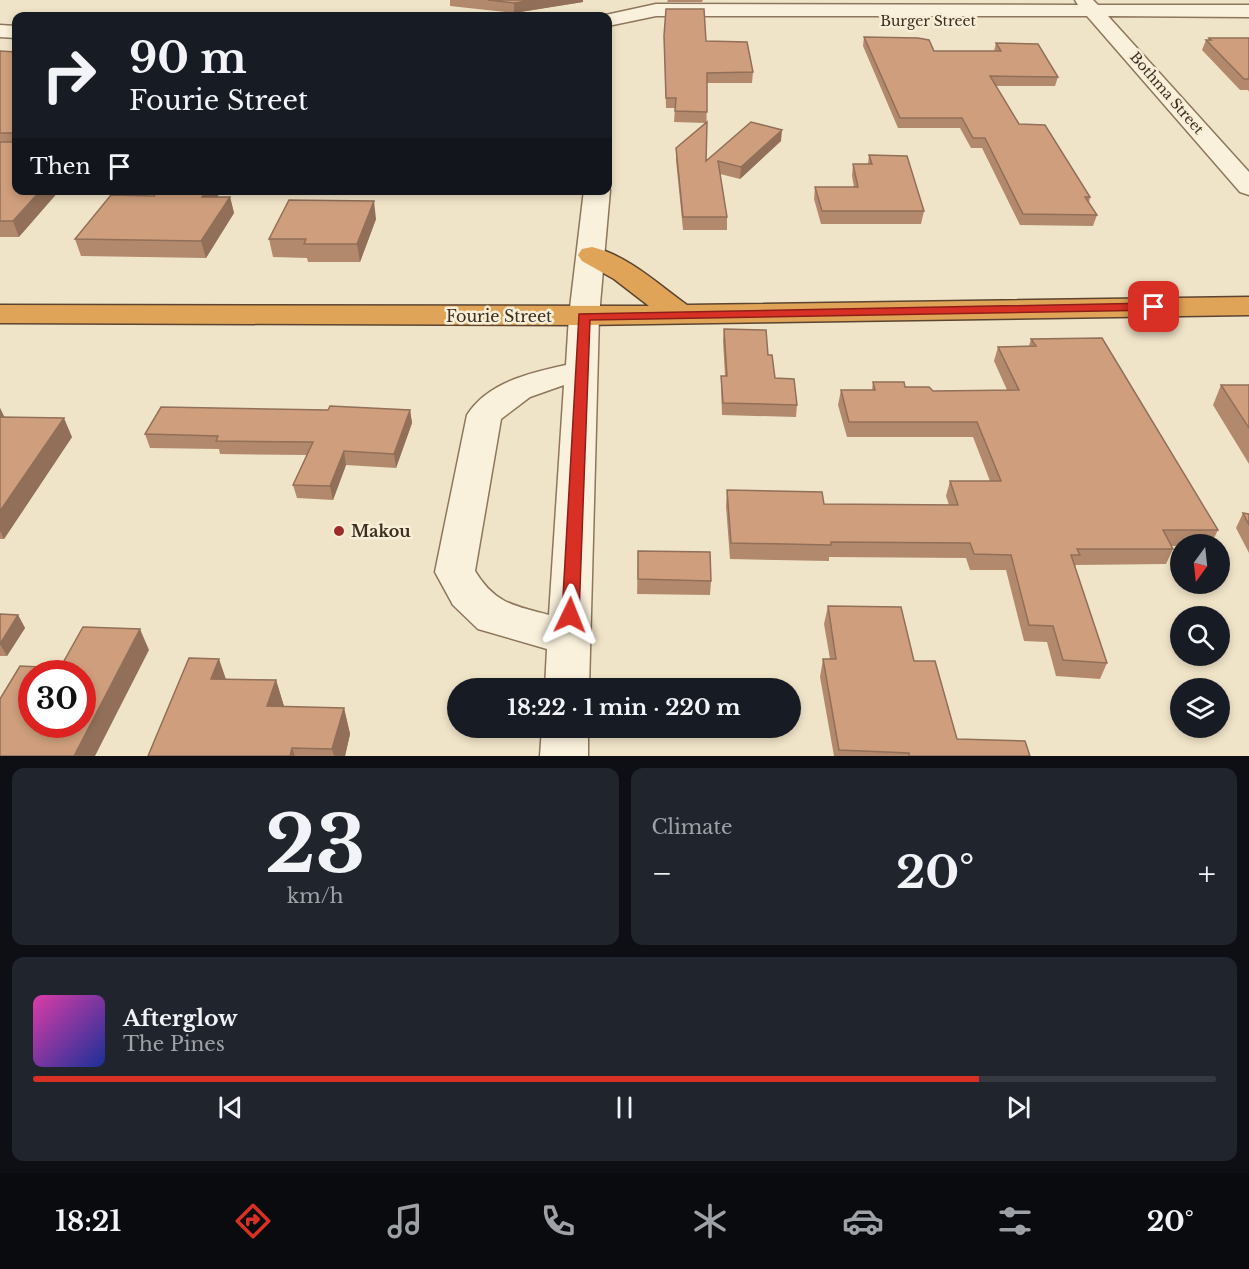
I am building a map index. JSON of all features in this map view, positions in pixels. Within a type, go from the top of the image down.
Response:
[{"type":"highway","points":[[592,255],[624,273],[681,315]]},
{"type":"highway","name":"Fourie Street","points":[[0,314],[584,316],[1249,306]]},
{"type":"street","name":"Burger Street","points":[[612,19],[656,10],[1249,11]]},
{"type":"street","name":"Burger Street","points":[[612,20],[1093,10],[1249,23]]},
{"type":"street","name":"Bothma Street","points":[[1093,10],[1249,187]]},
{"type":"street","points":[[567,678],[584,316],[597,195]]},
{"type":"street","points":[[569,638],[493,617],[468,594],[455,572],[484,414],[502,397],[535,382],[582,371]]},
{"type":"street","points":[[564,756],[565,738]]},
{"type":"building","points":[[488,0],[533,0],[514,3]]},
{"type":"building","points":[[666,9],[704,9],[706,41],[747,42],[753,72],[707,73],[707,112],[675,111],[676,98],[666,98],[664,36]]},
{"type":"building","points":[[864,37],[929,40],[934,51],[1001,51],[996,43],[1038,44],[1058,77],[990,76],[1019,124],[1045,125],[1090,197],[1085,197],[1097,215],[1023,214],[985,138],[973,138],[962,118],[900,118]]},
{"type":"building","points":[[1209,38],[1249,38],[1249,79],[1244,79],[1206,40],[1211,40]]},
{"type":"building","points":[[0,51],[12,52],[12,133],[0,133]]},
{"type":"building","points":[[707,122],[706,161],[751,122],[782,130],[741,167],[718,161],[727,217],[683,217],[676,148]]},
{"type":"building","points":[[0,142],[12,142],[12,195],[36,195],[13,221],[0,221]]},
{"type":"building","points":[[869,155],[907,156],[924,211],[822,211],[815,187],[858,187],[853,164],[872,164]]},
{"type":"building","points":[[111,195],[230,197],[201,241],[75,239]]},
{"type":"building","points":[[289,200],[374,201],[357,244],[304,244],[306,239],[269,239]]},
{"type":"building","points":[[724,329],[766,330],[768,355],[772,355],[775,378],[794,379],[797,405],[723,403],[721,376],[727,376]]},
{"type":"building","points":[[1102,338],[1218,530],[1163,530],[1170,543],[1170,549],[1077,549],[1080,555],[1071,555],[1107,663],[1063,660],[1053,626],[1029,625],[1011,555],[974,554],[970,543],[831,542],[831,545],[731,543],[727,490],[822,492],[824,504],[958,505],[950,481],[1001,481],[977,422],[849,422],[841,390],[875,390],[873,382],[904,382],[905,387],[929,387],[933,391],[1019,390],[998,347],[1036,346],[1031,339]]},
{"type":"building","points":[[1221,385],[1249,385],[1249,428]]},
{"type":"building","points":[[330,406],[410,410],[394,454],[344,451],[330,486],[293,485],[313,442],[216,441],[218,436],[145,434],[161,407],[328,410]]},
{"type":"building","points":[[0,417],[64,418],[0,511]]},
{"type":"building","points":[[1243,513],[1249,514],[1249,525]]},
{"type":"building","points":[[638,551],[710,552],[711,581],[638,579]]},
{"type":"building","points":[[828,606],[901,607],[914,661],[935,661],[957,739],[1025,741],[1030,756],[909,756],[909,753],[839,750],[823,659],[836,659]]},
{"type":"building","points":[[0,614],[18,615],[0,644]]},
{"type":"building","points":[[83,627],[140,629],[96,714],[96,660],[64,660]]},
{"type":"building","points":[[189,658],[219,659],[211,679],[276,680],[267,706],[344,708],[332,749],[292,748],[290,756],[148,756]]},
{"type":"building","points":[[18,669],[18,738],[83,738],[74,756],[0,756],[0,699]]},
{"type":"place","name":"Makou","points":[[339,531]]},
{"type":"route","points":[[570,615],[584,316],[1154,307]]}]
